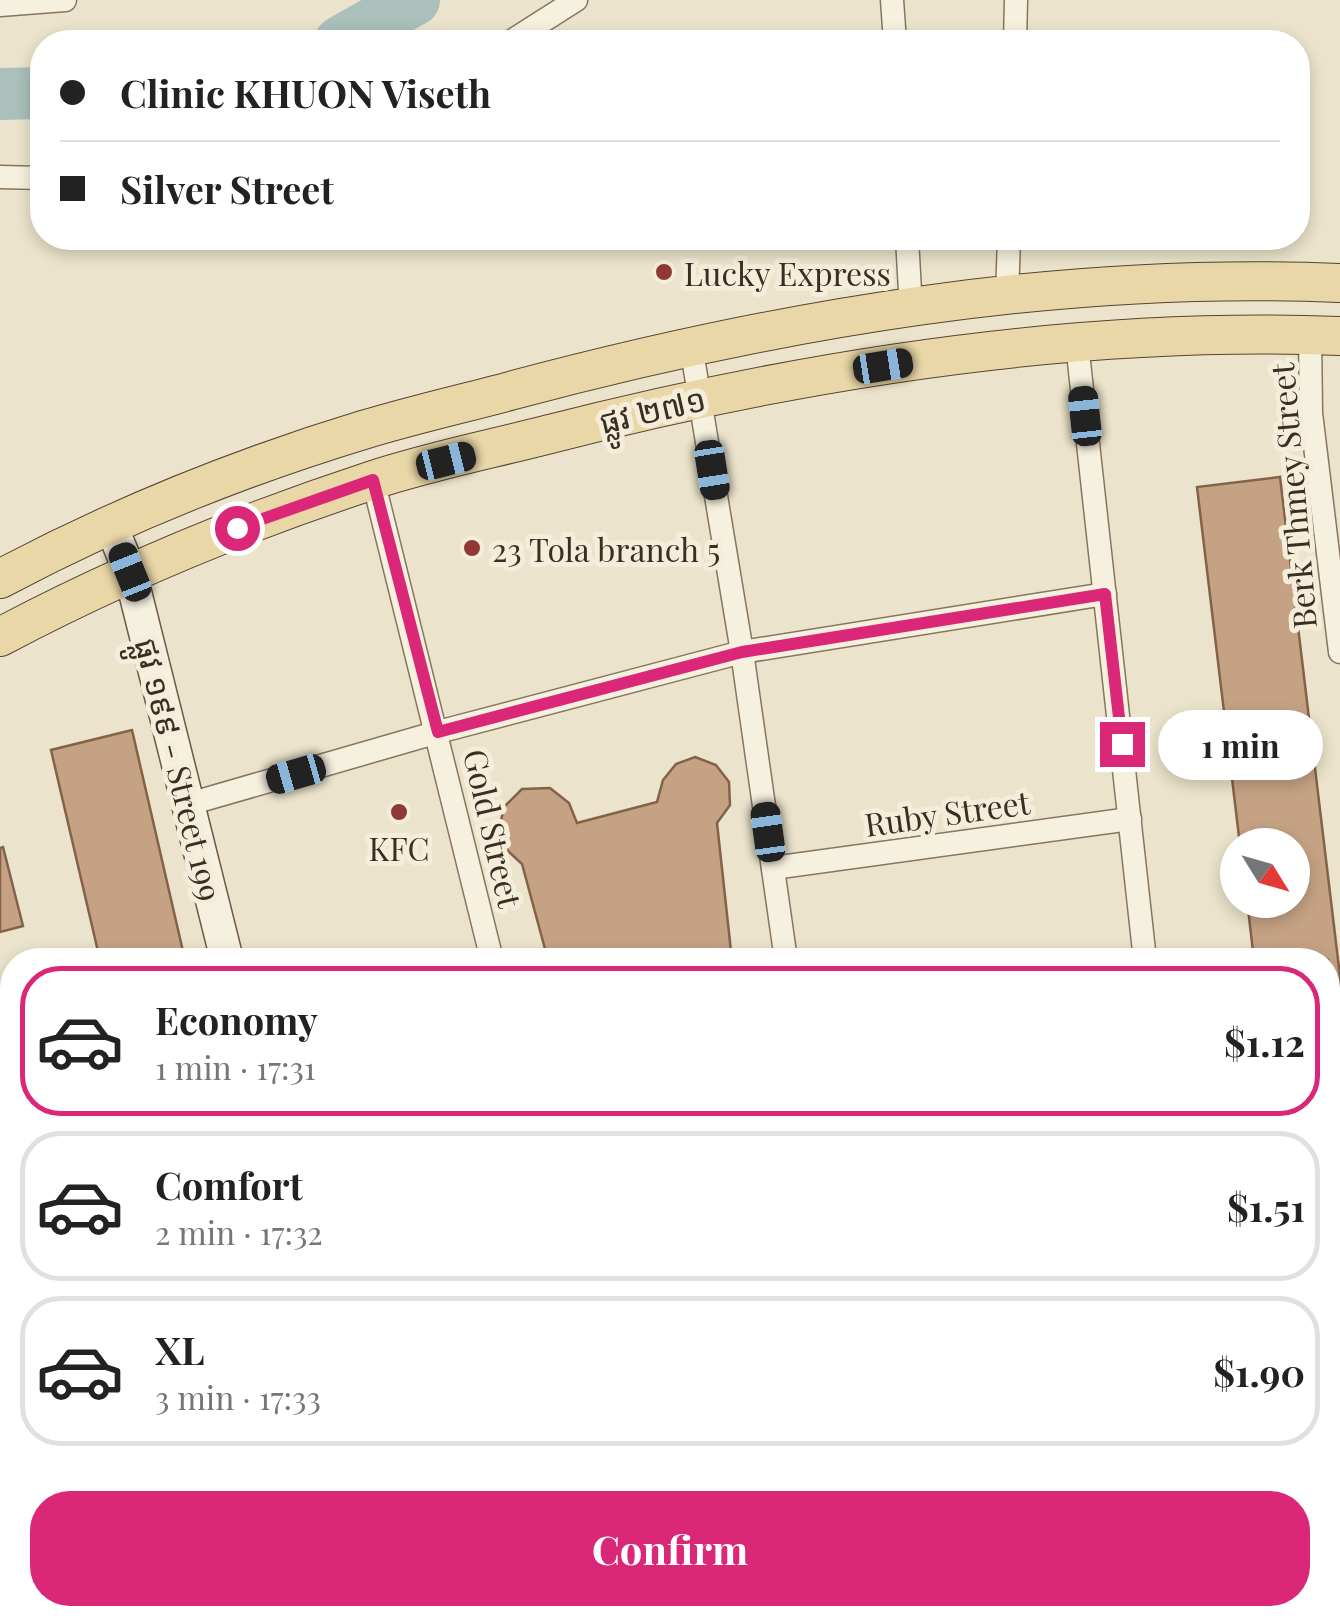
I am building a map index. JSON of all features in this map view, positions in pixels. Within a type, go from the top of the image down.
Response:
[{"type":"main road","name":"ផ្លូវ ២៧១","points":[[0,579],[110,523],[362,430],[623,360],[911,309],[1007,297],[1186,282],[1340,283]]},
{"type":"main road","name":"ផ្លូវ ២៧១","points":[[0,636],[203,541],[373,480],[700,398],[916,361],[1077,344],[1191,335],[1325,335]]},
{"type":"street","points":[[0,5],[65,0]]},
{"type":"street","points":[[529,30],[576,0]]},
{"type":"street","points":[[892,0],[894,30]]},
{"type":"street","points":[[1015,30],[1016,0]]},
{"type":"street","points":[[0,177],[30,178]]},
{"type":"street","points":[[908,250],[911,309]]},
{"type":"street","points":[[1007,297],[1008,250]]},
{"type":"street","name":"Berk Thmey Street","points":[[1325,335],[1311,413],[1340,652]]},
{"type":"street","points":[[1077,344],[1145,948]]},
{"type":"street","points":[[691,346],[742,652],[784,948]]},
{"type":"street","name":"Gold Street","points":[[373,480],[489,948]]},
{"type":"street","name":"ផ្លូវ ១៩៩ - Street 199","points":[[110,523],[130,572],[224,948]]},
{"type":"street","points":[[188,804],[438,732],[742,652],[1105,594]]},
{"type":"street","name":"Ruby Street","points":[[773,868],[1130,820]]},
{"type":"building","points":[[1280,477],[1337,948],[1253,948],[1249,918],[1310,918],[1310,828],[1238,828],[1197,487]]},
{"type":"building","points":[[132,730],[182,948],[97,948],[51,750]]},
{"type":"building","points":[[695,757],[716,765],[729,782],[730,805],[717,823],[731,948],[545,948],[522,864],[498,834],[504,807],[522,789],[550,788],[569,803],[577,823],[657,802],[663,780],[676,764]]},
{"type":"building","points":[[3,847],[23,926],[0,932],[0,848]]},
{"type":"waterway","points":[[361,30],[414,0]]},
{"type":"waterway","points":[[0,94],[30,93]]},
{"type":"place","name":"Lucky Express","points":[[664,272]]},
{"type":"place","name":"23 Tola branch 5","points":[[472,548]]},
{"type":"place","name":"KFC","points":[[399,812]]},
{"type":"route","points":[[237,528],[373,480],[438,732],[742,652],[1105,594],[1122,744]]}]
